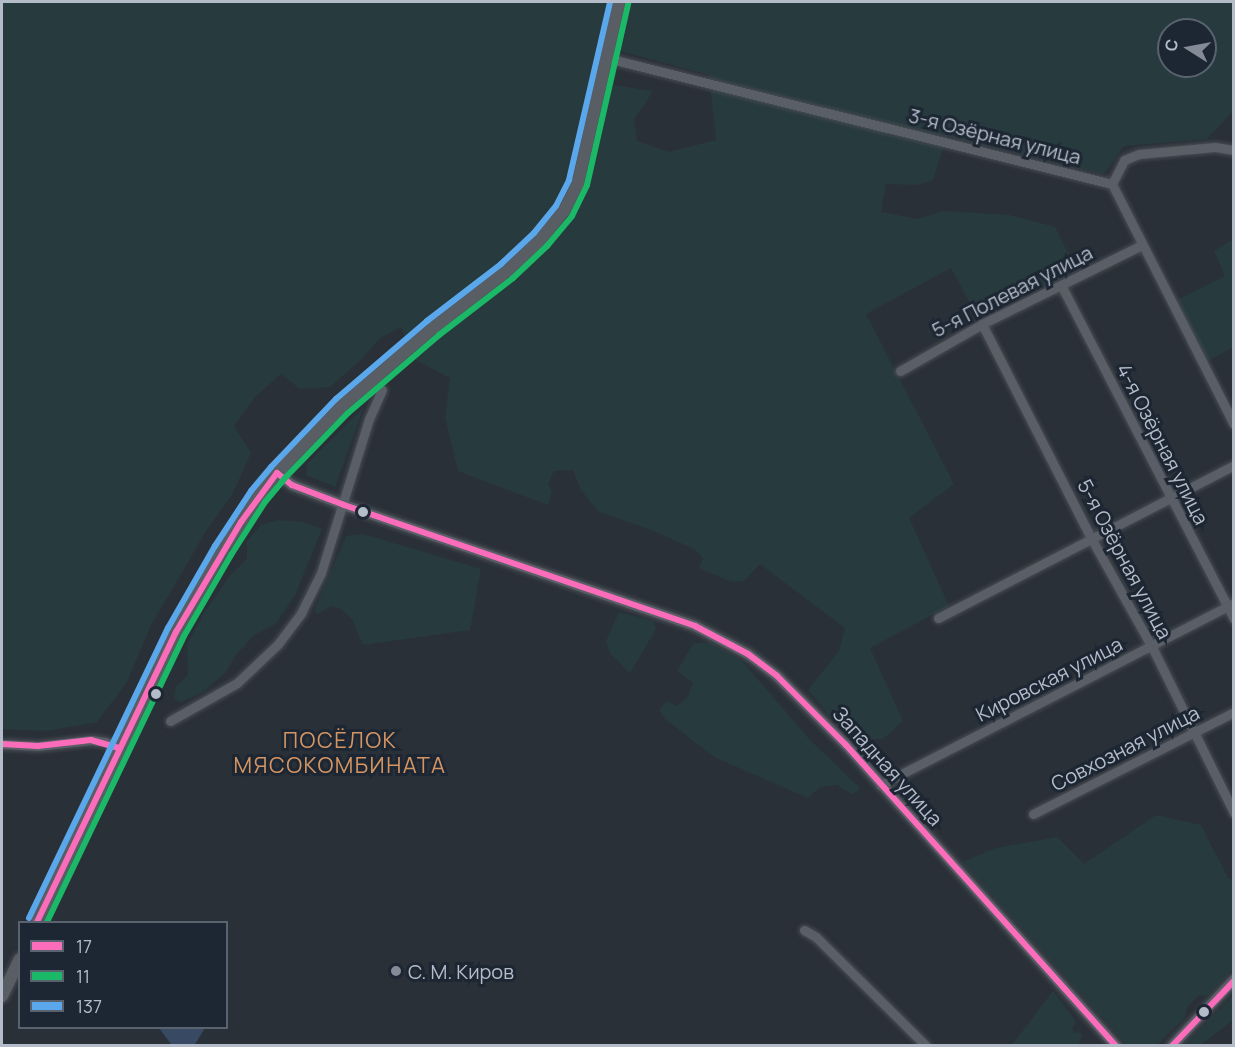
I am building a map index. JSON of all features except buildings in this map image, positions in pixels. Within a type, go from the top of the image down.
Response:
[{"type":"main road","points":[[37,921],[176,632],[202,584],[241,522],[277,473],[342,406],[432,328],[507,271],[541,239],[564,212],[578,183],[619,2]]},
{"type":"main road","points":[[2,996],[18,962]]},
{"type":"street","name":"3-я Озёрная улица","points":[[607,58],[1112,184]]},
{"type":"street","points":[[1233,150],[1215,147],[1139,154],[1124,160],[1112,184],[1233,424]]},
{"type":"street","name":"5-я Полевая улица","points":[[900,371],[982,324],[1142,245]]},
{"type":"street","name":"4-я Озёрная улица","points":[[1061,285],[1170,498],[1230,605],[1233,620]]},
{"type":"street","name":"5-я Озёрная улица","points":[[982,324],[1091,538],[1152,647],[1233,813]]},
{"type":"street","points":[[170,721],[237,683],[278,644],[301,613],[321,573],[344,505],[369,418],[382,390]]},
{"type":"street","points":[[938,618],[1233,465]]},
{"type":"street","name":"Западная улица","points":[[277,473],[292,485],[344,505],[695,626],[731,644],[777,676],[846,745],[1116,1046]]},
{"type":"street","name":"Кировская улица","points":[[880,785],[1230,605]]},
{"type":"street","name":"Совхозная улица","points":[[1033,814],[1233,712]]},
{"type":"street","points":[[2,744],[38,746],[91,740],[105,742],[119,748]]},
{"type":"street","points":[[804,930],[816,937],[926,1046]]},
{"type":"street","points":[[1172,1046],[1233,980]]},
{"type":"green space","points":[[2,2],[1233,2],[1233,111],[1207,139],[1124,146],[1104,174],[947,136],[933,180],[917,185],[886,184],[881,212],[918,219],[943,211],[1009,215],[1055,227],[1076,269],[1048,289],[1032,280],[973,308],[951,268],[866,314],[954,484],[909,518],[949,606],[870,648],[903,721],[883,739],[849,739],[808,690],[839,651],[845,628],[760,564],[744,581],[732,582],[699,568],[703,558],[694,549],[649,529],[599,512],[581,490],[573,470],[554,471],[548,484],[552,492],[548,505],[458,471],[445,417],[450,378],[414,359],[401,327],[380,338],[361,360],[330,387],[300,389],[281,374],[255,397],[234,426],[251,453],[232,495],[206,531],[150,627],[127,682],[97,722],[46,731],[2,729]],"holes":[[[620,51],[709,75],[716,140],[669,152],[637,141],[634,120],[653,91],[614,85]]]},
{"type":"green space","points":[[1233,239],[1233,347],[1206,362],[1177,300],[1225,276],[1214,251]]},
{"type":"green space","points":[[364,407],[335,487],[306,475],[307,464]]},
{"type":"green space","points":[[279,520],[304,522],[322,529],[295,595],[276,623],[253,636],[236,655],[225,673],[202,693],[181,702],[174,699],[176,686],[188,675],[187,645],[204,613],[229,577],[247,559],[247,541],[261,525]]},
{"type":"green space","points":[[363,534],[481,569],[470,630],[363,645],[352,619],[341,609],[331,606],[317,614],[314,611],[346,536]]},
{"type":"green space","points":[[619,612],[654,621],[656,629],[630,673],[610,653],[606,641]]},
{"type":"green space","points":[[709,642],[742,661],[810,740],[860,788],[857,792],[852,794],[837,785],[820,787],[808,798],[714,757],[665,719],[659,710],[667,701],[677,706],[687,698],[693,683],[677,671],[693,644]]},
{"type":"green space","points":[[1156,815],[1201,825],[1228,878],[1233,880],[1233,969],[1207,996],[1199,995],[1187,1007],[1185,1018],[1157,1045],[1127,1045],[962,862],[996,848],[1057,837],[1084,864]]},
{"type":"green space","points":[[1053,991],[1076,1021],[1072,1029],[1074,1032],[1081,1033],[1082,1037],[1078,1045],[1012,1045]]},
{"type":"green space","points":[[1233,995],[1233,1020],[1201,1045],[1184,1045]]},
{"type":"water","points":[[160,1029],[204,1029],[194,1046],[171,1044]]},
{"type":"transit line","name":"137","points":[[29,918],[168,628],[215,546],[251,491],[336,399],[427,321],[501,264],[534,233],[556,206],[569,180],[610,2]]},
{"type":"transit line","name":"11","points":[[47,921],[184,636],[265,502],[348,413],[439,335],[513,278],[547,246],[572,216],[587,185],[628,4]]},
{"type":"transit line","name":"17","points":[[277,473],[292,485],[344,505],[695,626],[748,654],[777,676],[846,745],[1116,1046]]},
{"type":"transit line","name":"17","points":[[37,921],[176,632],[241,522],[277,473]]},
{"type":"transit line","name":"17","points":[[2,744],[38,746],[91,740],[119,748]]},
{"type":"transit line","name":"17","points":[[1172,1046],[1234,981]]},
{"type":"place","name":"С. М. Киров","points":[[396,971]]},
{"type":"district","name":"ПОСЁЛОК МЯСОКОМБИНАТА","points":[[340,752]]}]
